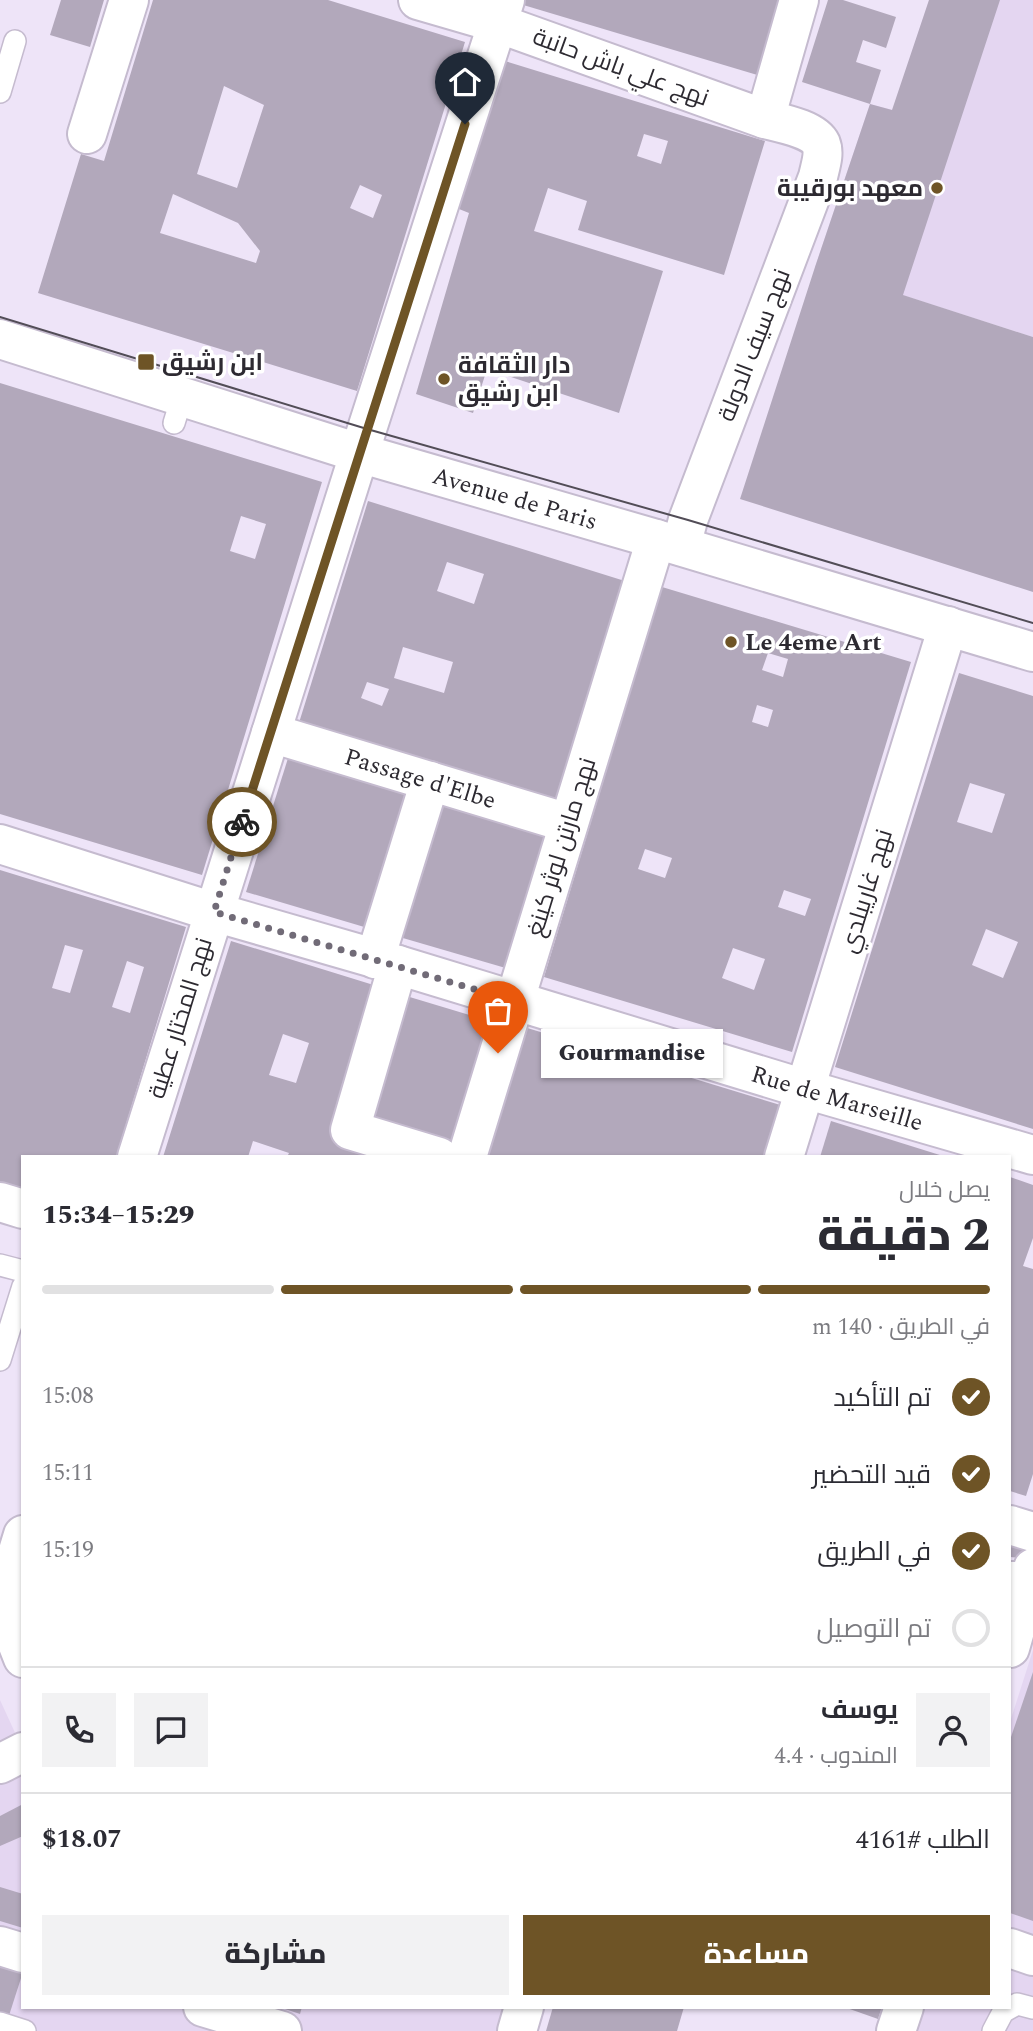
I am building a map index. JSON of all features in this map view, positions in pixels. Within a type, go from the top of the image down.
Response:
[{"type":"street","points":[[87,134],[129,0]]},
{"type":"street","name":"نهج علي باش حانبة","points":[[418,0],[501,11],[765,119],[810,133],[821,143]]},
{"type":"street","points":[[765,119],[799,0]]},
{"type":"street","name":"نهج المختار عطية","points":[[139,1155],[501,11]]},
{"type":"street","name":"نهج سيف الدولة","points":[[669,542],[688,520],[818,177],[821,143]]},
{"type":"street","name":"Avenue de Paris","points":[[0,338],[178,410],[359,453],[669,542],[1033,652]]},
{"type":"street","name":"نهج مارتن لوثر كينغ","points":[[468,1155],[568,823],[669,542]]},
{"type":"street","name":"نهج غاريبلدي","points":[[785,1155],[948,626]]},
{"type":"street","name":"Passage d'Elbe","points":[[271,733],[568,823]]},
{"type":"street","points":[[430,781],[386,962],[350,1130],[432,1155]]},
{"type":"street","name":"Rue de Marseille","points":[[0,844],[214,912],[1033,1155]]},
{"type":"street","points":[[0,1202],[21,1208]]},
{"type":"street","points":[[1011,1525],[1033,1532]]},
{"type":"street","points":[[21,1542],[1,1607],[21,1653]]},
{"type":"street","points":[[1011,1644],[1026,1578]]},
{"type":"street","points":[[0,1764],[21,1753]]},
{"type":"street","points":[[0,1946],[21,1952]]},
{"type":"street","points":[[1011,1948],[1033,1956]]},
{"type":"street","points":[[210,2009],[282,2031]]},
{"type":"street","points":[[517,2031],[523,2009]]},
{"type":"street","points":[[896,2031],[903,2009]]},
{"type":"lane","points":[[0,92],[15,41]]},
{"type":"lane","points":[[0,1265],[21,1270]]},
{"type":"lane","points":[[0,1360],[21,1292]]},
{"type":"lane","points":[[1011,2007],[1017,2004],[1033,2008]]},
{"type":"lane","points":[[993,2031],[1003,2012],[1008,2009]]},
{"type":"lane","points":[[0,2023],[25,2031]]},
{"type":"shaded area","name":"معهد بورقيبة","points":[[929,0],[1033,0],[1033,337],[815,267],[870,104],[893,110]]},
{"type":"shaded area","points":[[1033,1650],[1033,2031],[909,2031],[916,2009],[1011,2009],[1011,1719]]},
{"type":"shaded area","points":[[0,1700],[21,1746],[21,2009],[539,2009],[532,2031],[0,2031]]},
{"type":"building","points":[[61,0],[104,0],[90,47],[50,35]]},
{"type":"building","points":[[153,0],[328,0],[465,42],[357,391],[38,293],[81,154],[104,161]],"holes":[[[224,86],[264,105],[237,188],[197,174]],[[360,185],[382,195],[373,218],[350,208]],[[173,194],[238,223],[260,251],[256,263],[160,233]]]},
{"type":"building","points":[[521,0],[790,0],[767,78],[520,4]]},
{"type":"building","points":[[828,0],[843,0],[896,17],[886,48],[863,40],[856,62],[881,70],[870,104],[802,82]]},
{"type":"building","points":[[929,0],[1000,0],[903,295],[1033,337],[1033,592],[740,499],[870,104],[892,110]]},
{"type":"building","points":[[505,61],[765,141],[724,275],[578,230],[587,201],[548,188],[534,231],[663,271],[619,413],[487,369],[473,413],[416,394],[469,213],[459,209]],"holes":[[[644,134],[668,141],[661,164],[637,156]]]},
{"type":"building","points":[[0,383],[322,482],[202,875],[0,814]],"holes":[[[241,516],[266,524],[255,559],[230,551]]]},
{"type":"building","points":[[368,501],[628,582],[557,806],[298,726]],"holes":[[[447,562],[484,574],[474,604],[437,591]],[[403,647],[453,662],[444,693],[394,678]],[[367,682],[389,689],[382,706],[361,698]]]},
{"type":"building","points":[[662,587],[911,662],[792,1052],[544,977]],"holes":[[[768,653],[788,659],[783,677],[762,670]],[[757,705],[773,710],[768,727],[752,722]],[[645,849],[672,858],[665,878],[638,869]],[[784,890],[811,899],[805,916],[778,907]],[[733,948],[765,959],[754,990],[722,978]]]},
{"type":"building","points":[[959,673],[1033,696],[1033,1129],[835,1067]],"holes":[[[970,783],[1005,794],[992,833],[957,822]],[[986,929],[1018,942],[1003,978],[972,965]]]},
{"type":"building","points":[[289,755],[411,791],[371,929],[246,892]]},
{"type":"building","points":[[436,799],[549,833],[509,969],[396,936]]},
{"type":"building","points":[[0,870],[186,927],[117,1155],[21,1155],[21,1193],[0,1187]],"holes":[[[65,945],[83,950],[70,993],[52,988]],[[127,961],[144,967],[130,1013],[112,1007]]]},
{"type":"building","points":[[231,941],[380,987],[336,1138],[389,1155],[288,1155],[289,1153],[253,1141],[249,1155],[164,1155]],"holes":[[[283,1034],[309,1043],[296,1083],[269,1075]]]},
{"type":"building","points":[[403,995],[496,1023],[457,1149],[364,1121]]},
{"type":"building","points":[[524,1027],[787,1107],[773,1155],[485,1155]]},
{"type":"building","points":[[831,1121],[940,1155],[821,1155]]},
{"type":"building","points":[[1011,1177],[1033,1185],[1033,1238],[1023,1266],[1033,1269],[1033,1474],[1026,1496],[1011,1491]]},
{"type":"building","points":[[1011,1542],[1025,1547],[1022,1558],[1011,1557]]},
{"type":"building","points":[[1033,1672],[1033,1921],[1011,1913],[1011,1737]]},
{"type":"building","points":[[21,1805],[21,1837],[0,1846],[0,1816]]},
{"type":"building","points":[[0,1887],[21,1893],[21,1927],[0,1921]]},
{"type":"building","points":[[0,1957],[21,1964],[21,1978],[4,2031],[0,2031]]},
{"type":"building","points":[[285,2009],[301,2009],[300,2014]]},
{"type":"building","points":[[552,2009],[683,2009],[677,2031],[546,2031]]},
{"type":"building","points":[[850,2009],[881,2009],[878,2019]]},
{"type":"tram line","points":[[0,317],[367,429],[688,520],[1033,623]]},
{"type":"way so far","points":[[242,822],[214,912],[514,1001],[498,1053]]},
{"type":"place","name":"معهد بورقيبة","points":[[937,188]]},
{"type":"place","name":"ابن رشيق","points":[[146,362]]},
{"type":"place","name":"دار الثقافة ابن رشيق","points":[[444,379]]},
{"type":"place","name":"Le 4eme Art","points":[[731,642]]},
{"type":"place","name":"Gourmandise","points":[[498,1053]]},
{"type":"route","points":[[242,822],[465,124]]}]
